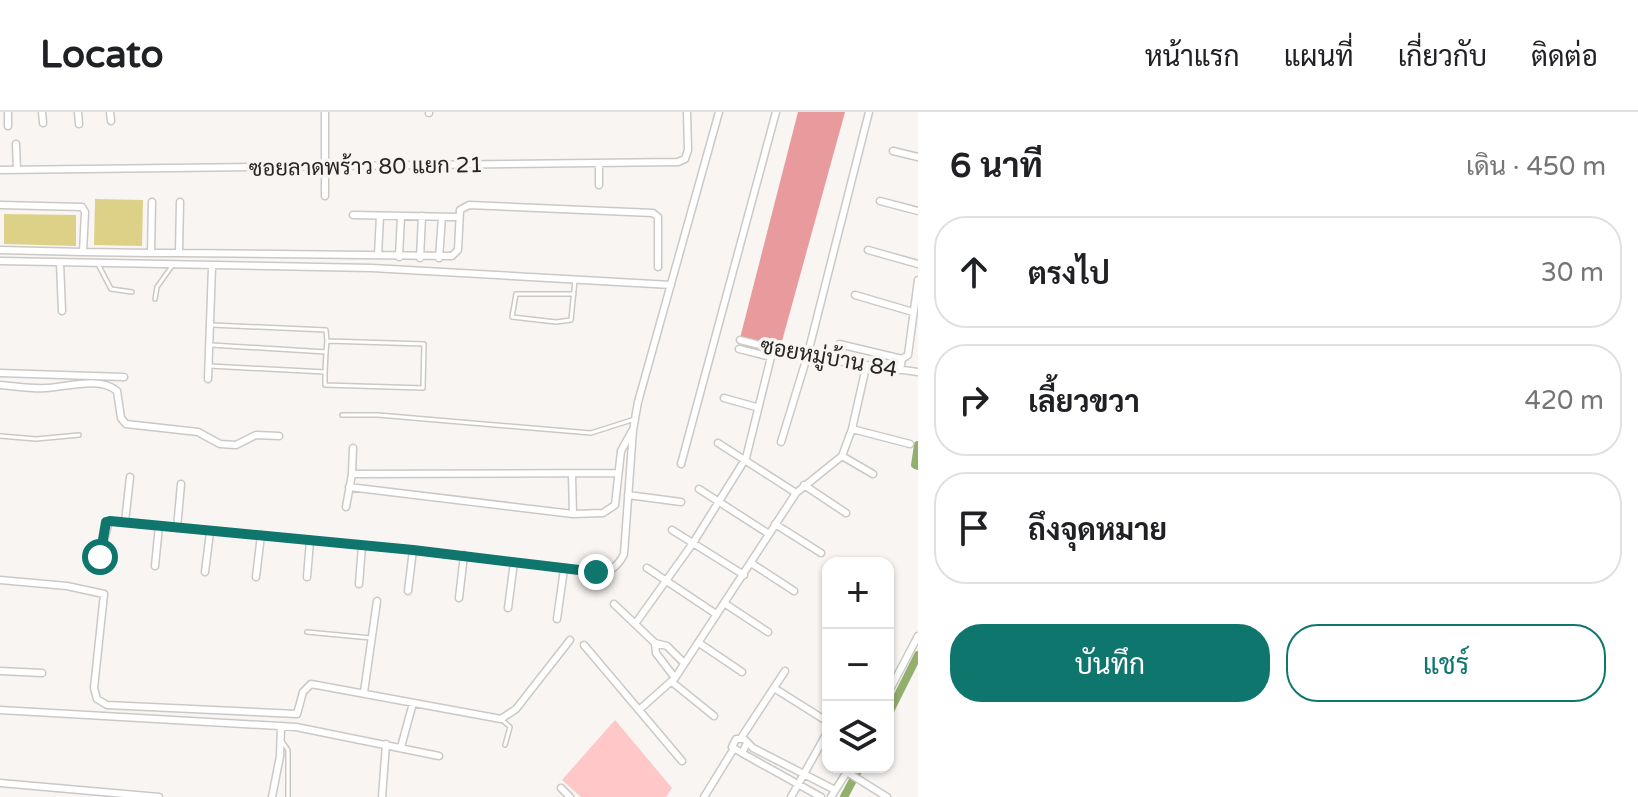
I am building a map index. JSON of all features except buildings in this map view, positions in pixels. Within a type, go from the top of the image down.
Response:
[{"type":"street","points":[[8,112],[8,126]]},
{"type":"street","points":[[42,112],[43,123]]},
{"type":"street","points":[[78,112],[79,124]]},
{"type":"street","points":[[110,112],[111,121]]},
{"type":"street","points":[[325,112],[325,196]]},
{"type":"street","name":"ซอยลาดพร้าว 80 แยก 21","points":[[0,170],[678,162],[685,159],[688,150],[687,112]]},
{"type":"street","points":[[100,557],[106,522],[125,522],[464,555],[564,569],[605,572],[619,564],[624,554],[635,419],[719,112]]},
{"type":"street","points":[[681,464],[776,112]]},
{"type":"street","points":[[781,442],[807,357],[869,112]]},
{"type":"street","points":[[16,144],[17,170]]},
{"type":"street","points":[[893,151],[918,157]]},
{"type":"street","points":[[599,163],[599,185]]},
{"type":"street","points":[[880,201],[918,211]]},
{"type":"street","points":[[151,253],[152,202]]},
{"type":"street","points":[[179,253],[180,202]]},
{"type":"street","points":[[0,205],[85,208],[83,252]]},
{"type":"street","points":[[0,250],[439,258],[452,256],[458,250],[457,217],[463,206],[469,205],[653,213],[658,217],[660,228],[658,267]]},
{"type":"street","points":[[353,215],[457,217]]},
{"type":"street","points":[[378,255],[380,216]]},
{"type":"street","points":[[399,257],[401,216]]},
{"type":"street","points":[[420,258],[422,216]]},
{"type":"street","points":[[439,258],[442,217]]},
{"type":"street","points":[[868,250],[918,264]]},
{"type":"street","points":[[0,261],[372,268],[671,285]]},
{"type":"street","points":[[60,263],[62,311]]},
{"type":"street","points":[[208,379],[212,267]]},
{"type":"street","points":[[900,370],[918,280]]},
{"type":"street","points":[[855,295],[913,312]]},
{"type":"street","name":"ซอยหมู่บ้าน 84","points":[[740,340],[807,357],[915,372]]},
{"type":"street","points":[[839,344],[905,357],[913,361],[915,372]]},
{"type":"street","points":[[635,624],[693,543],[746,458],[756,407],[771,357],[739,349]]},
{"type":"street","points":[[639,710],[673,680],[796,493],[842,456],[852,429],[866,367]]},
{"type":"street","points":[[0,373],[124,377]]},
{"type":"street","points":[[0,385],[43,389],[71,384],[111,386],[117,391],[121,418],[126,424],[198,432],[220,444],[236,445],[256,435],[279,436]]},
{"type":"street","points":[[724,398],[756,407]]},
{"type":"street","points":[[852,429],[910,444]]},
{"type":"street","points":[[349,487],[573,514],[610,510],[615,505],[621,451],[633,430]]},
{"type":"street","points":[[718,443],[746,458],[796,493]]},
{"type":"street","points":[[346,507],[353,448]]},
{"type":"street","points":[[842,456],[873,474]]},
{"type":"street","points":[[352,474],[617,473]]},
{"type":"street","points":[[572,475],[573,514]]},
{"type":"street","points":[[125,522],[130,477]]},
{"type":"street","points":[[177,528],[181,484]]},
{"type":"street","points":[[804,485],[846,513]]},
{"type":"street","points":[[699,489],[769,534]]},
{"type":"street","points":[[628,495],[681,502]]},
{"type":"street","points":[[775,524],[821,553]]},
{"type":"street","points":[[155,566],[159,526]]},
{"type":"street","points":[[672,530],[744,575]]},
{"type":"street","points":[[205,572],[210,532]]},
{"type":"street","points":[[256,577],[261,535]]},
{"type":"street","points":[[307,577],[310,541]]},
{"type":"street","points":[[359,584],[362,546]]},
{"type":"street","points":[[408,591],[413,550]]},
{"type":"street","points":[[459,598],[464,555]]},
{"type":"street","points":[[508,608],[514,562]]},
{"type":"street","points":[[751,563],[794,591]]},
{"type":"street","points":[[647,568],[716,614]]},
{"type":"street","points":[[557,619],[564,569]]},
{"type":"street","points":[[0,580],[67,586],[104,594],[94,688],[100,702],[297,714]]},
{"type":"street","points":[[364,692],[377,601]]},
{"type":"street","points":[[724,603],[768,632]]},
{"type":"street","points":[[614,604],[655,643],[667,646],[684,663]]},
{"type":"street","points":[[894,682],[918,636]]},
{"type":"street","points":[[296,727],[303,692],[311,684],[501,719],[516,709],[570,640]]},
{"type":"street","points":[[655,643],[656,653],[673,680],[714,716]]},
{"type":"street","points":[[699,643],[742,672]]},
{"type":"street","points":[[584,645],[682,761]]},
{"type":"street","points":[[0,671],[42,673]]},
{"type":"street","points":[[742,753],[744,740],[785,671]]},
{"type":"street","points":[[774,688],[822,718]]},
{"type":"street","points":[[401,747],[413,703]]},
{"type":"street","points":[[0,710],[296,727],[439,756]]},
{"type":"street","points":[[272,797],[281,726]]},
{"type":"street","points":[[704,797],[733,750],[733,742],[744,740],[835,790]]},
{"type":"street","points":[[791,797],[822,742]]},
{"type":"street","points":[[382,797],[386,744]]},
{"type":"street","points":[[733,750],[821,797]]},
{"type":"street","points":[[831,797],[852,773],[887,797]]},
{"type":"street","points":[[0,783],[159,797]]},
{"type":"street","points":[[561,788],[570,797]]},
{"type":"lane","points":[[98,264],[111,289],[132,292]]},
{"type":"lane","points":[[155,299],[157,287],[172,266]]},
{"type":"lane","points":[[574,294],[516,294],[512,317],[568,321],[573,318],[575,280]]},
{"type":"lane","points":[[212,325],[326,330],[325,385],[423,388],[424,344],[327,341]]},
{"type":"lane","points":[[211,345],[326,352]]},
{"type":"lane","points":[[210,366],[325,372]]},
{"type":"lane","points":[[342,415],[378,415],[536,431],[591,433],[635,419]]},
{"type":"lane","points":[[0,436],[36,439],[79,435]]},
{"type":"lane","points":[[307,632],[372,638]]},
{"type":"lane","points":[[501,719],[510,727],[505,745]]},
{"type":"lane","points":[[281,740],[288,750],[288,797]]},
{"type":"shaded area","points":[[798,112],[845,112],[779,352],[739,342]]},
{"type":"shaded area","points":[[615,720],[672,788],[666,797],[581,797],[562,780]]},
{"type":"waterway","points":[[918,445],[915,465],[918,466]]},
{"type":"waterway","points":[[894,703],[918,655]]},
{"type":"waterway","points":[[844,797],[857,773]]},
{"type":"route","points":[[100,557],[106,522],[110,521],[464,555],[596,572]]}]
